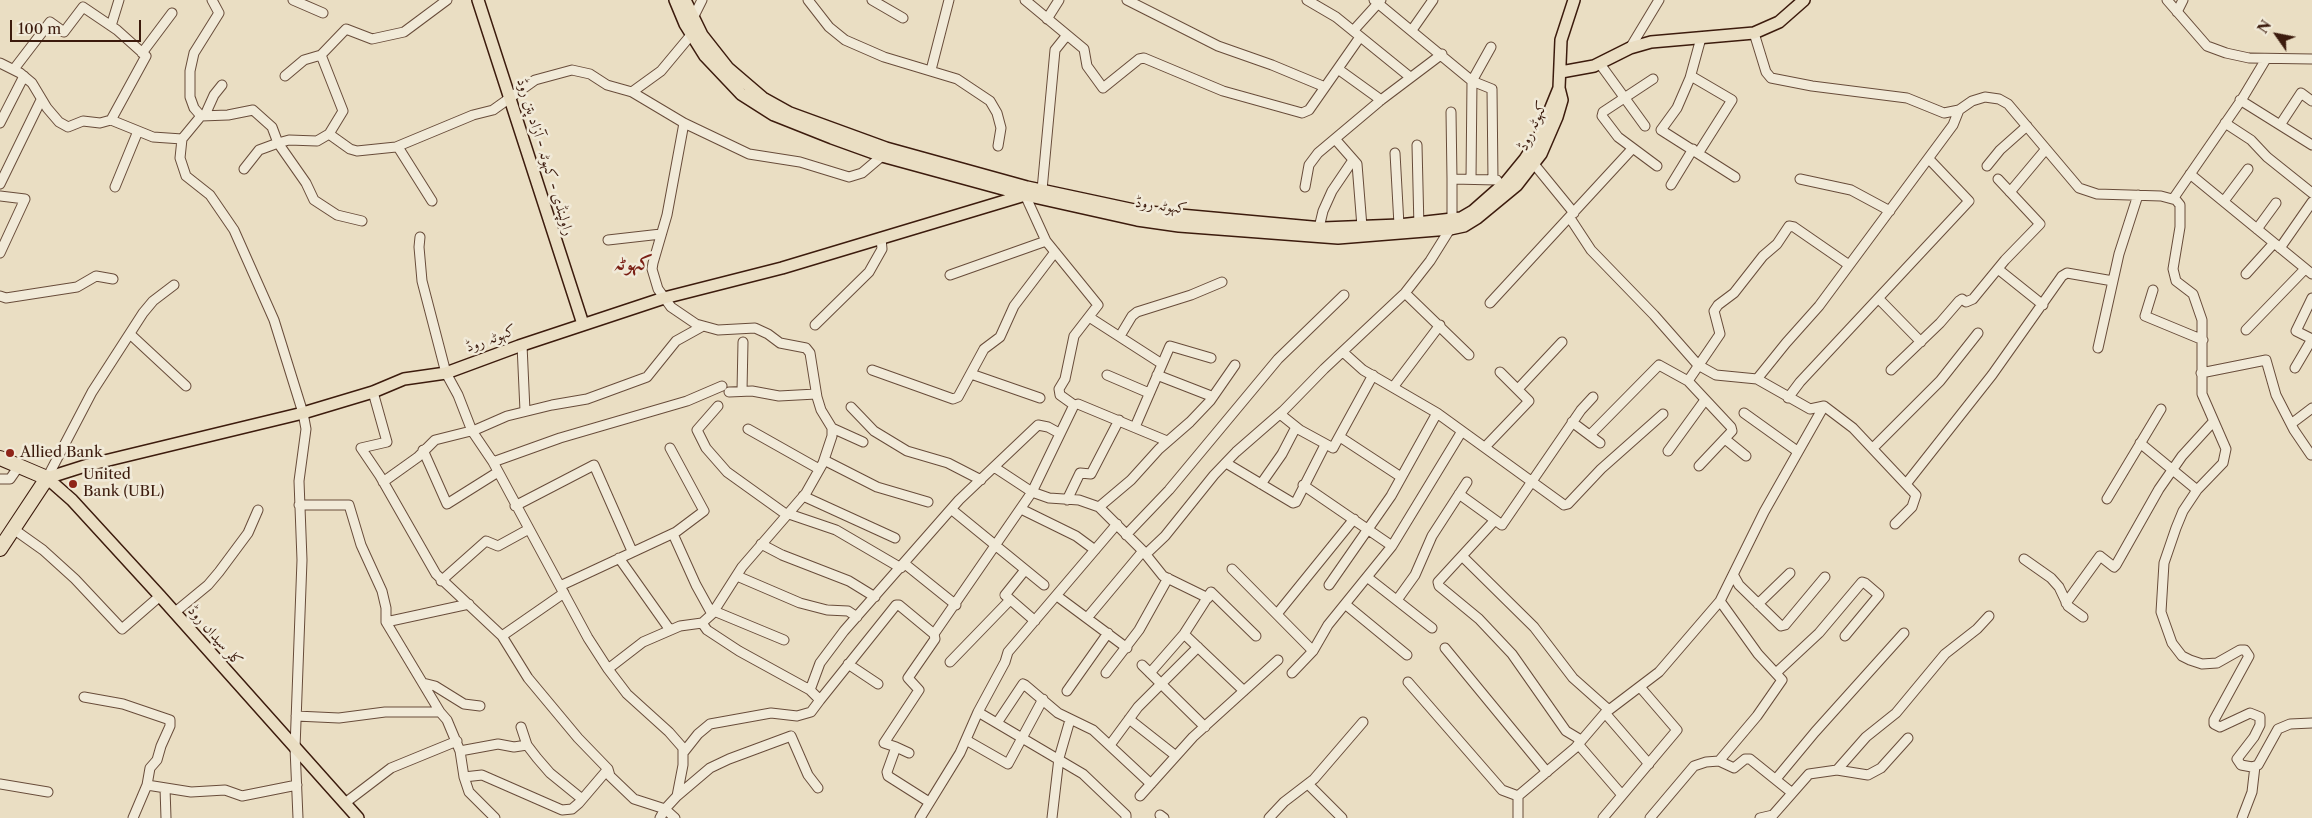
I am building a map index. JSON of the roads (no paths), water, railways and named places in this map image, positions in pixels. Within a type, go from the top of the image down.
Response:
[{"type":"highway","points":[[0,458],[46,478],[0,549]]},
{"type":"main road","name":"راولپنڈی - کہوٹہ - آزاد پتن روڈ","points":[[478,0],[512,98],[526,154],[583,324]]},
{"type":"main road","points":[[675,0],[692,35],[722,76],[758,107],[786,120],[882,156],[1026,191]]},
{"type":"main road","points":[[685,0],[710,47],[728,68],[763,98],[790,113],[886,148],[1026,191]]},
{"type":"main road","points":[[1559,88],[1561,40],[1574,0]]},
{"type":"main road","points":[[1561,72],[1600,64],[1630,48],[1662,40],[1754,33],[1779,22],[1804,0]]},
{"type":"main road","name":"کہوٹہ روڈ","points":[[46,478],[88,465],[303,413],[373,392],[404,379],[446,373],[583,324],[664,298],[782,268],[1026,191],[1042,190],[1139,211],[1318,233],[1338,238],[1418,227],[1464,226],[1477,218],[1517,185],[1534,164],[1554,126],[1562,100],[1559,88]]},
{"type":"main road","name":"کہوٹہ روڈ","points":[[1451,225],[1473,211],[1507,181],[1532,150],[1559,88]]},
{"type":"main road","name":"کہوٹہ روڈ","points":[[1026,191],[1137,220],[1318,233],[1362,227],[1399,225],[1418,227]]},
{"type":"main road","name":"کلر سیداں روڈ","points":[[46,478],[72,500],[358,818]]},
{"type":"street","points":[[110,26],[119,0]]},
{"type":"street","points":[[212,0],[219,13],[194,53],[190,71],[190,97],[194,108],[203,115],[228,115],[253,110],[272,127],[278,142],[306,183],[314,200],[337,215],[362,221]]},
{"type":"street","points":[[293,0],[323,13]]},
{"type":"street","points":[[693,18],[702,0]]},
{"type":"street","points":[[808,0],[829,27],[845,40],[884,57],[957,79],[990,101],[997,113],[1001,128],[998,146]]},
{"type":"street","points":[[872,0],[903,18]]},
{"type":"street","points":[[931,70],[949,0]]},
{"type":"street","points":[[1025,0],[1084,49],[1087,66],[1103,88],[1144,58],[1223,91],[1302,113],[1309,110],[1338,69],[1356,34],[1378,1],[1472,81],[1492,89],[1493,180]]},
{"type":"street","points":[[1047,18],[1059,0]]},
{"type":"street","points":[[1127,0],[1218,46],[1272,65],[1325,87]]},
{"type":"street","points":[[1307,0],[1336,17],[1410,77]]},
{"type":"street","points":[[1412,30],[1433,0]]},
{"type":"street","points":[[1630,48],[1659,0]]},
{"type":"street","points":[[2167,0],[2207,46],[2233,55],[2312,59]]},
{"type":"street","points":[[2177,12],[2183,0]]},
{"type":"street","points":[[285,76],[304,60],[321,55],[346,29],[372,39],[384,38],[404,32],[443,1]]},
{"type":"street","points":[[0,63],[24,76],[32,83],[59,122],[68,127],[83,121],[100,124],[111,120],[146,56],[110,26],[83,7],[64,32],[50,22],[14,70]]},
{"type":"street","points":[[142,53],[172,13]]},
{"type":"street","points":[[1754,33],[1766,72],[1771,78],[1812,86],[1907,98],[1944,113],[1958,110],[1972,100],[1993,97],[2008,104],[2079,188],[2088,192],[2110,196],[2161,196],[2173,199],[2180,205],[2181,214],[2173,269],[2176,282],[2193,294],[2202,320],[2202,394],[2226,449],[2223,462],[2197,490],[2183,511],[2164,563],[2161,612],[2172,643],[2182,656],[2190,660],[2202,664],[2217,663],[2240,650],[2246,650],[2248,656],[2246,662],[2214,720],[2214,724],[2220,727],[2250,713],[2260,718],[2260,725],[2254,737],[2237,759],[2241,765],[2255,766]]},
{"type":"street","points":[[632,92],[661,71],[692,35]]},
{"type":"street","points":[[1042,190],[1055,50],[1067,35]]},
{"type":"street","points":[[1701,38],[1691,76],[1677,108],[1660,130],[1735,177]]},
{"type":"street","points":[[1471,179],[1472,81],[1491,47]]},
{"type":"street","points":[[1305,187],[1309,165],[1318,153],[1381,100],[1442,54]]},
{"type":"street","points":[[244,169],[260,150],[278,142],[289,140],[317,141],[329,134],[343,111],[321,55]]},
{"type":"street","points":[[2173,199],[2225,123],[2266,58]]},
{"type":"street","points":[[1600,64],[1645,126]]},
{"type":"street","points":[[1338,69],[1381,100]]},
{"type":"street","points":[[329,134],[356,152],[398,146],[472,115],[494,110],[535,80],[572,70],[590,74],[608,85],[632,92],[684,123],[738,151],[800,162],[849,177],[862,173],[882,156]]},
{"type":"street","points":[[0,123],[24,76]]},
{"type":"street","points":[[1671,185],[1732,100],[1691,76]]},
{"type":"street","points":[[1653,79],[1603,112],[1602,116],[1618,137],[1657,166]]},
{"type":"street","points":[[222,86],[214,95],[203,115],[182,139],[180,158],[186,176],[210,195],[238,238],[274,320],[303,413],[306,429],[299,481],[302,560],[295,748],[298,818]]},
{"type":"street","points":[[2280,125],[2300,93],[2312,101]]},
{"type":"street","points":[[0,184],[42,100]]},
{"type":"street","points":[[2240,100],[2312,145]]},
{"type":"street","points":[[1758,379],[1786,342],[1819,306],[1929,159],[1953,126],[1958,110]]},
{"type":"street","points":[[1087,618],[1144,552],[1165,536],[1226,463],[1280,414],[1405,293],[1430,261],[1451,225],[1451,112]]},
{"type":"street","points":[[111,120],[152,136],[182,139]]},
{"type":"street","points":[[684,123],[667,215],[652,269],[658,289],[680,314],[696,324],[718,330],[755,328],[768,334],[780,343],[806,348],[810,353],[816,394],[821,410],[832,428],[864,442]]},
{"type":"street","points":[[2225,123],[2252,140],[2267,157],[2312,193]]},
{"type":"street","points":[[1986,166],[2000,150],[2027,126]]},
{"type":"street","points":[[115,187],[138,132]]},
{"type":"street","points":[[1335,139],[1357,164],[1362,227]]},
{"type":"street","points":[[1417,145],[1418,227]]},
{"type":"street","points":[[398,146],[432,201]]},
{"type":"street","points":[[1490,303],[1632,149]]},
{"type":"street","points":[[2010,192],[2046,149]]},
{"type":"street","points":[[1395,153],[1399,225]]},
{"type":"street","points":[[1788,398],[1800,382],[1969,201],[1929,159]]},
{"type":"street","points":[[1318,233],[1332,190],[1353,160]]},
{"type":"street","points":[[1534,164],[1572,215],[1591,250],[1654,315],[1698,365],[1716,374],[1758,379],[1810,409],[1824,406],[1853,428],[1916,495],[1916,501],[1895,524]]},
{"type":"street","points":[[2224,201],[2248,169]]},
{"type":"street","points":[[2190,174],[2309,271],[2246,330]]},
{"type":"street","points":[[1452,179],[1507,181]]},
{"type":"street","points":[[1800,179],[1852,190],[1890,211]]},
{"type":"street","points":[[1891,370],[1921,342],[1959,301],[1962,299],[1966,302],[1973,299],[2040,224],[1998,179]]},
{"type":"street","points":[[1026,191],[1046,241],[1098,305],[1074,336],[1065,379],[1059,389],[1060,395],[1074,405],[1078,404],[1167,441]]},
{"type":"street","points":[[2098,348],[2119,254],[2138,195]]},
{"type":"street","points":[[0,196],[25,199],[0,253]]},
{"type":"street","points":[[2246,274],[2277,245],[2312,202]]},
{"type":"street","points":[[2257,229],[2276,203]]},
{"type":"street","points":[[1688,381],[1720,334],[1714,311],[1734,293],[1762,256],[1777,244],[1789,226],[1849,265]]},
{"type":"street","points":[[608,240],[661,234]]},
{"type":"street","points":[[420,237],[418,247],[422,281],[446,373],[472,431],[493,462],[588,638],[608,669],[627,694],[669,732],[683,748],[683,765],[677,796]]},
{"type":"street","points":[[815,325],[870,272],[882,249],[881,238]]},
{"type":"street","points":[[950,274],[1046,241]]},
{"type":"street","points":[[872,370],[953,399],[958,397],[984,349],[1000,337],[1014,306],[1055,252]]},
{"type":"street","points":[[1998,269],[2043,305]]},
{"type":"street","points":[[1906,484],[1992,375],[2062,276],[2067,273],[2113,281]]},
{"type":"street","points":[[0,296],[6,298],[77,287],[96,276],[113,279]]},
{"type":"street","points":[[1120,336],[1132,316],[1137,312],[1191,295],[1222,282]]},
{"type":"street","points":[[46,478],[92,392],[130,334],[153,300],[174,285]]},
{"type":"street","points":[[2153,290],[2145,316],[2203,340]]},
{"type":"street","points":[[1405,293],[1469,354]]},
{"type":"street","points":[[1126,534],[1169,490],[1278,359],[1344,295]]},
{"type":"street","points":[[2295,368],[2312,339],[2296,331],[2312,298]]},
{"type":"street","points":[[1879,299],[1921,342]]},
{"type":"street","points":[[1090,317],[1162,364]]},
{"type":"street","points":[[1394,386],[1440,325]]},
{"type":"street","points":[[383,482],[418,457],[435,440],[472,431],[525,411],[587,399],[646,377],[676,341],[703,326]]},
{"type":"street","points":[[1873,448],[1940,381],[1978,333]]},
{"type":"street","points":[[130,334],[186,386]]},
{"type":"street","points":[[742,391],[743,342]]},
{"type":"street","points":[[1518,389],[1562,342]]},
{"type":"street","points":[[522,345],[525,411]]},
{"type":"street","points":[[1135,427],[1170,346],[1211,358]]},
{"type":"street","points":[[1343,352],[1363,370],[1394,386],[1437,413],[1564,505],[1568,504],[1602,469],[1663,414]]},
{"type":"street","points":[[2201,373],[2266,360],[2276,395],[2311,455]]},
{"type":"street","points":[[1099,508],[1132,480],[1167,441],[1190,422],[1235,365]]},
{"type":"street","points":[[1590,435],[1659,365],[1688,381],[1731,427],[1732,431],[1699,466]]},
{"type":"street","points":[[1485,447],[1529,401],[1500,372]]},
{"type":"street","points":[[971,374],[1040,398]]},
{"type":"street","points":[[1107,375],[1149,393]]},
{"type":"street","points":[[1157,375],[1211,396]]},
{"type":"street","points":[[1280,414],[1296,427],[1333,448],[1373,375]]},
{"type":"street","points":[[493,462],[560,438],[726,389],[779,396],[816,394]]},
{"type":"street","points":[[373,392],[387,442],[361,448],[441,581],[469,604],[502,636],[528,678],[584,744],[608,769],[610,776],[634,799],[665,809],[675,818]]},
{"type":"street","points":[[1459,494],[1502,525],[1572,422],[1593,397]]},
{"type":"street","points":[[1668,451],[1705,400]]},
{"type":"street","points":[[910,753],[884,743],[919,690],[908,678],[935,639],[934,634],[956,605],[1032,492],[1059,432],[1074,405]]},
{"type":"street","points":[[718,406],[697,430],[706,448],[728,472],[788,515],[836,530],[903,566],[956,605]]},
{"type":"street","points":[[1518,796],[1579,742],[1607,712],[1659,672],[1720,601],[1797,451],[1824,406]]},
{"type":"street","points":[[851,407],[874,431],[907,451],[948,463],[981,480]]},
{"type":"street","points":[[2292,424],[2312,408]]},
{"type":"street","points":[[2107,499],[2161,409]]},
{"type":"street","points":[[1329,586],[1367,528],[1391,496],[1437,413]]},
{"type":"street","points":[[1744,413],[1797,451]]},
{"type":"street","points":[[1067,500],[1080,473],[1091,474],[1119,420]]},
{"type":"street","points":[[1572,422],[1600,442]]},
{"type":"street","points":[[2066,603],[2100,556],[2114,566],[2116,565],[2146,508],[2172,470],[2213,422]]},
{"type":"street","points":[[810,690],[820,663],[856,617],[903,566],[951,509],[1038,425],[1048,426],[1059,432]]},
{"type":"street","points":[[1261,484],[1282,454],[1296,427]]},
{"type":"street","points":[[608,669],[643,642],[680,626],[702,623],[713,612],[761,544],[803,496],[829,449],[832,428]]},
{"type":"street","points":[[748,429],[819,470]]},
{"type":"street","points":[[1292,673],[1313,651],[1328,625],[1392,546],[1462,431]]},
{"type":"street","points":[[1340,437],[1401,477]]},
{"type":"street","points":[[1725,439],[1746,456]]},
{"type":"street","points":[[2140,443],[2197,490]]},
{"type":"street","points":[[1226,463],[1293,503],[1296,502],[1325,445]]},
{"type":"street","points":[[502,636],[562,590],[632,551],[673,534],[704,512],[670,448]]},
{"type":"street","points":[[424,450],[447,504],[498,472]]},
{"type":"street","points":[[824,460],[877,487],[928,502]]},
{"type":"street","points":[[516,506],[594,465],[632,551]]},
{"type":"street","points":[[0,479],[10,480],[19,466]]},
{"type":"street","points":[[994,467],[1032,492],[1049,498],[1079,500],[1099,508],[1168,578],[1208,598]]},
{"type":"street","points":[[1397,600],[1415,575],[1432,536],[1467,482]]},
{"type":"street","points":[[1303,485],[1392,546]]},
{"type":"street","points":[[803,496],[895,538]]},
{"type":"street","points":[[299,505],[349,505],[361,545],[382,591],[386,608],[386,622],[440,712],[447,720],[460,750],[464,777],[469,792],[495,818]]},
{"type":"street","points":[[951,509],[1044,586]]},
{"type":"street","points":[[1021,509],[1076,536],[1095,550]]},
{"type":"street","points":[[174,613],[208,585],[248,533],[258,510]]},
{"type":"street","points":[[1277,614],[1354,519]]},
{"type":"street","points":[[1495,520],[1438,582],[1439,586],[1479,619],[1512,654],[1566,731],[1579,742],[1622,795]]},
{"type":"street","points":[[920,818],[966,740],[978,712],[1005,662],[1008,652],[1116,524]]},
{"type":"street","points":[[12,528],[44,550],[75,579],[122,629],[160,596]]},
{"type":"street","points":[[441,581],[486,541],[498,546],[529,529]]},
{"type":"street","points":[[673,534],[696,585],[713,612],[784,640]]},
{"type":"street","points":[[761,544],[782,555],[849,581],[875,597]]},
{"type":"street","points":[[1462,556],[1534,627],[1573,678],[1607,712],[1649,764]]},
{"type":"street","points":[[619,558],[670,630]]},
{"type":"street","points":[[2024,559],[2056,583],[2066,603],[2083,617]]},
{"type":"street","points":[[1232,569],[1313,651]]},
{"type":"street","points":[[1025,570],[1005,595],[1034,621]]},
{"type":"street","points":[[1758,604],[1790,573]]},
{"type":"street","points":[[737,576],[800,603],[827,610],[848,611],[856,617]]},
{"type":"street","points":[[1734,576],[1739,585],[1781,626],[1785,625],[1825,577]]},
{"type":"street","points":[[1367,577],[1432,628]]},
{"type":"street","points":[[1106,674],[1127,648],[1168,578]]},
{"type":"street","points":[[1776,673],[1819,633],[1862,582],[1866,583],[1879,594],[1845,636]]},
{"type":"street","points":[[1150,673],[1184,634],[1211,592],[1256,636]]},
{"type":"street","points":[[1057,596],[1127,648]]},
{"type":"street","points":[[950,662],[1010,600]]},
{"type":"street","points":[[1719,761],[1757,716],[1782,680],[1758,654],[1720,601]]},
{"type":"street","points":[[386,622],[469,604]]},
{"type":"street","points":[[1345,604],[1407,655]]},
{"type":"street","points":[[683,753],[698,734],[710,724],[771,713],[797,716],[811,712],[896,605],[900,605],[934,634]]},
{"type":"street","points":[[1837,770],[1866,737],[1900,709],[1946,654],[1977,629],[1989,616]]},
{"type":"street","points":[[702,623],[707,630],[739,651],[810,690],[820,700]]},
{"type":"street","points":[[1067,691],[1108,633]]},
{"type":"street","points":[[1776,779],[1821,725],[1904,633]]},
{"type":"street","points":[[1184,634],[1244,691]]},
{"type":"street","points":[[1110,746],[1152,692],[1198,647]]},
{"type":"street","points":[[1445,648],[1547,772]]},
{"type":"street","points":[[1140,796],[1205,727],[1278,660]]},
{"type":"street","points":[[848,664],[878,684]]},
{"type":"street","points":[[1142,665],[1205,727]]},
{"type":"street","points":[[1408,682],[1502,790],[1518,796]]},
{"type":"street","points":[[423,683],[435,686],[464,704],[480,706]]},
{"type":"street","points":[[997,723],[1022,684],[1058,713],[1093,730],[1151,784]]},
{"type":"street","points":[[1603,818],[1678,730],[1640,687]]},
{"type":"street","points":[[84,697],[123,704],[170,720],[170,726],[157,760],[150,768],[147,786],[133,818]]},
{"type":"street","points":[[966,740],[1008,764],[1021,736],[1043,699]]},
{"type":"street","points":[[296,716],[339,718],[385,712],[440,712]]},
{"type":"street","points":[[978,712],[1059,758],[1082,774],[1126,815],[1126,818]]},
{"type":"street","points":[[1130,719],[1176,756]]},
{"type":"street","points":[[1052,818],[1059,758],[1070,720]]},
{"type":"street","points":[[1269,818],[1284,802],[1325,768],[1363,722]]},
{"type":"street","points":[[2242,818],[2252,792],[2255,766],[2264,758],[2278,729],[2290,724],[2312,723]]},
{"type":"street","points":[[521,727],[527,745],[550,773],[582,799]]},
{"type":"street","points":[[660,818],[665,809],[677,796],[710,768],[791,736],[808,775],[818,788]]},
{"type":"street","points":[[1760,818],[1773,815],[1791,792],[1810,774],[1837,770],[1868,775],[1881,768],[1908,738]]},
{"type":"street","points":[[345,804],[391,768],[457,741]]},
{"type":"street","points":[[460,750],[498,744],[514,747],[527,745]]},
{"type":"street","points":[[896,747],[887,772],[888,776],[929,802]]},
{"type":"street","points":[[1650,818],[1694,766],[1719,761],[1734,768],[1746,759],[1750,759],[1791,792]]},
{"type":"street","points":[[464,777],[482,775],[562,810],[572,809],[608,769]]},
{"type":"street","points":[[0,784],[48,792]]},
{"type":"street","points":[[1308,784],[1342,818]]},
{"type":"street","points":[[147,786],[191,792],[225,790],[242,796],[297,785]]},
{"type":"street","points":[[165,788],[166,818]]},
{"type":"street","points":[[1518,796],[1518,818]]},
{"type":"place","name":"Allied Bank","points":[[10,453]]},
{"type":"place","name":"United Bank (UBL)","points":[[73,484]]},
{"type":"district","name":"کہوٹہ","points":[[633,264]]}]
